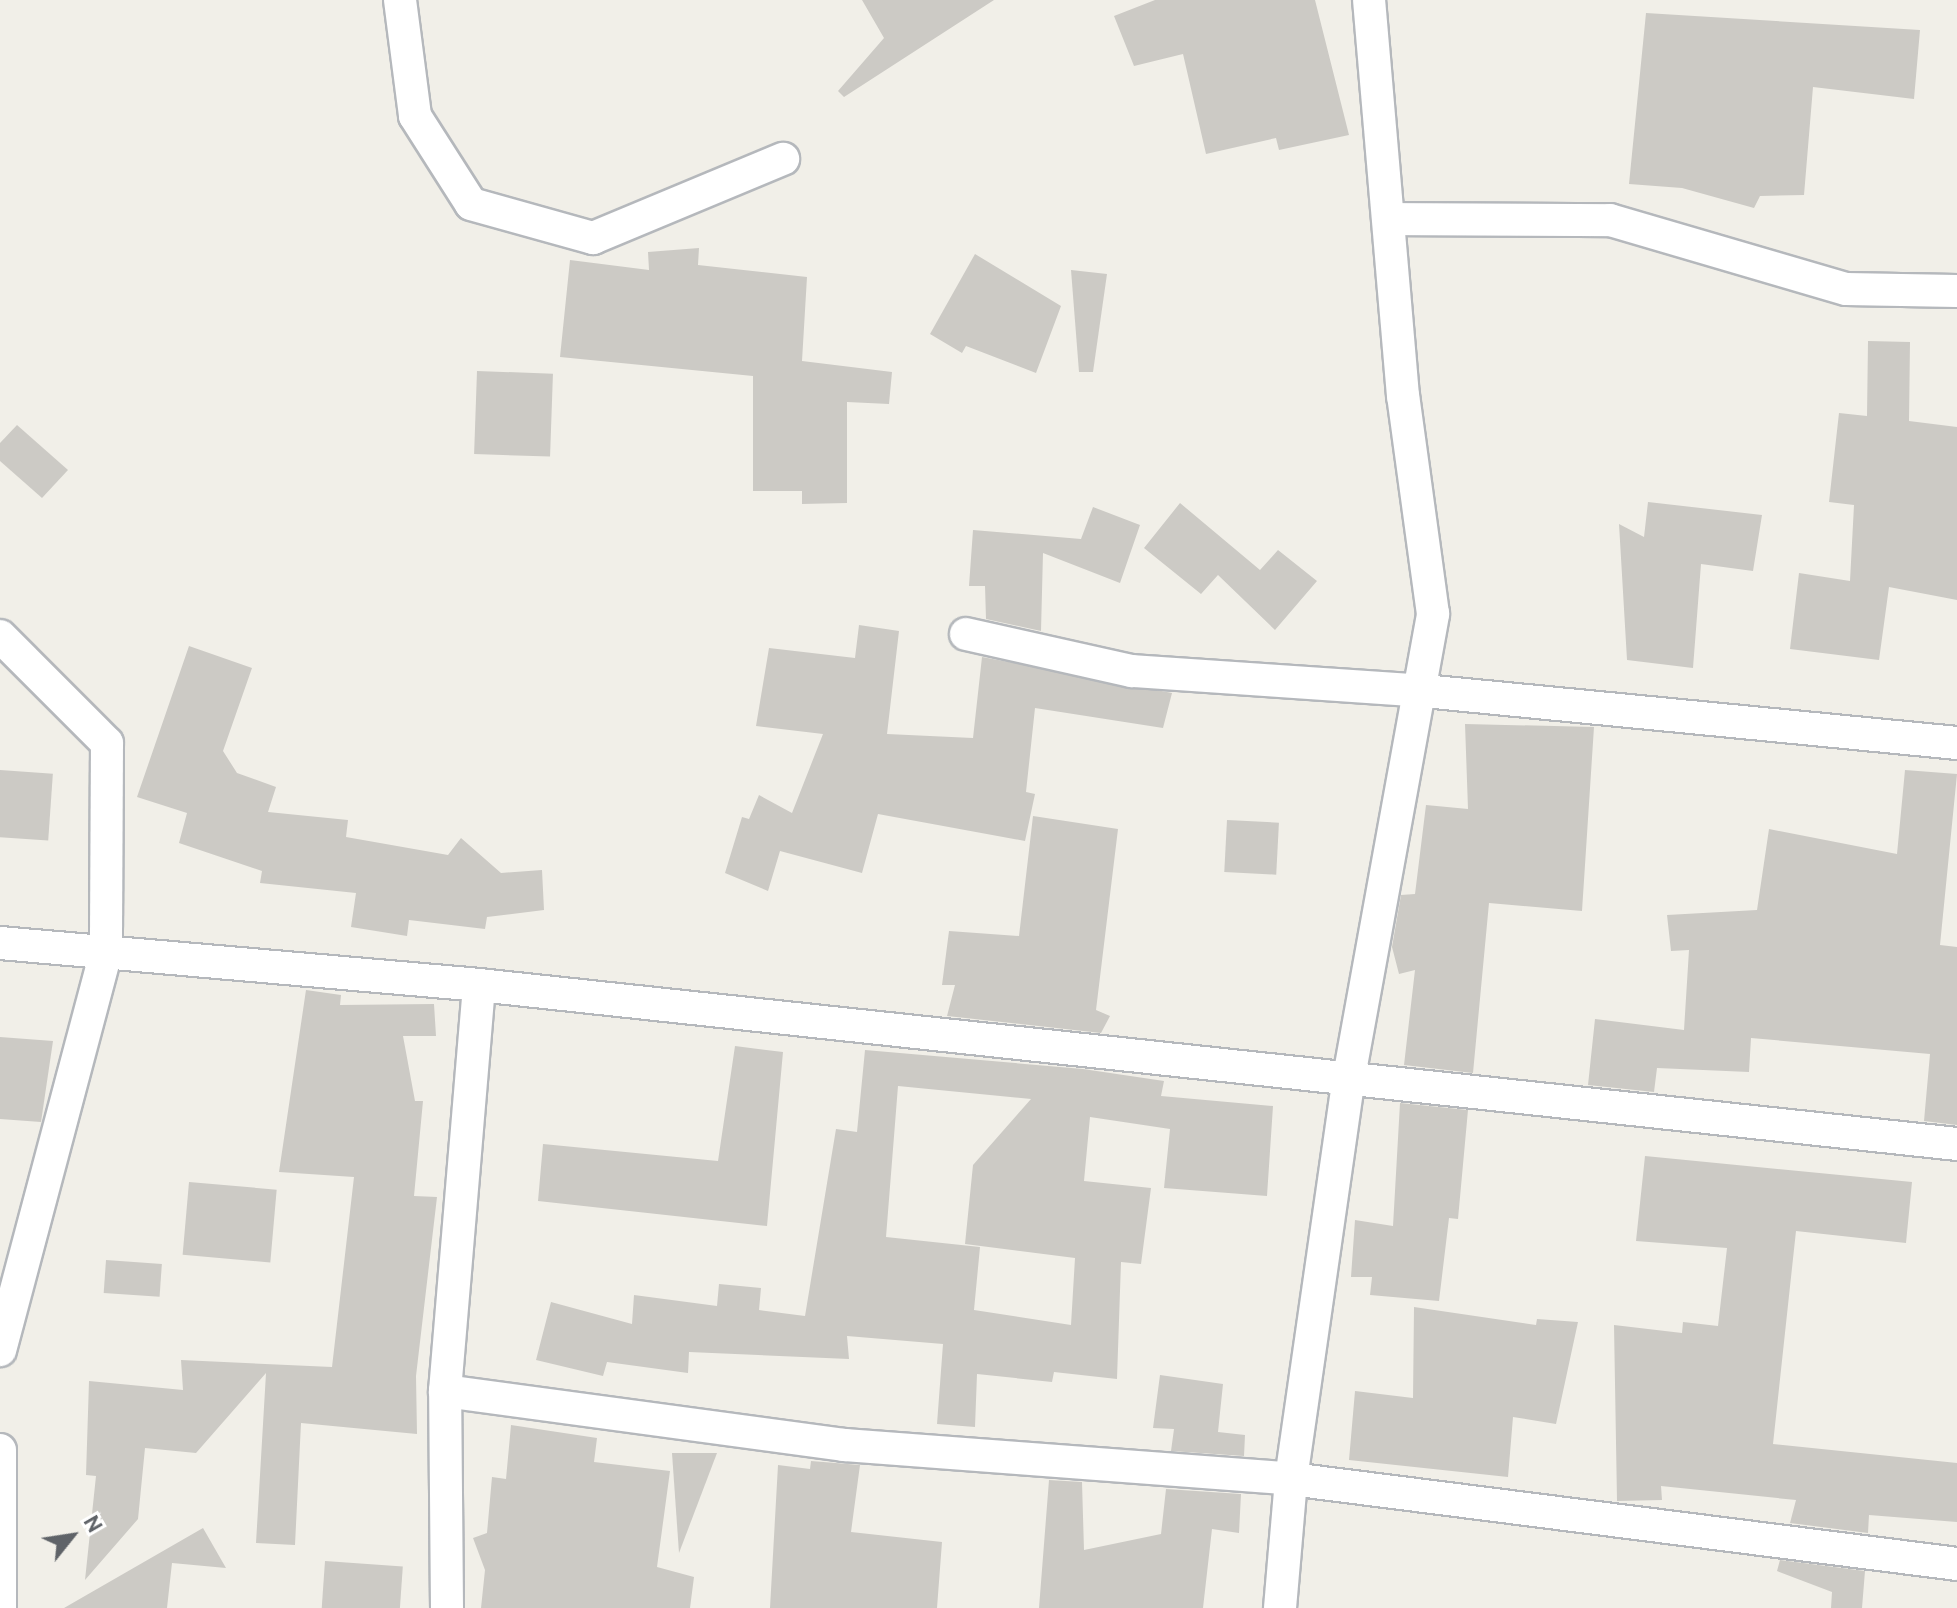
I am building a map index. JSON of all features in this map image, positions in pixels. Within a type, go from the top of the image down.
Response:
[{"type":"street","points":[[400,0],[415,116],[471,204],[593,238],[783,159]]},
{"type":"street","points":[[1280,1608],[1291,1479],[1349,1077],[1424,691],[1433,614],[1403,396],[1393,219],[1369,0]]},
{"type":"street","points":[[1393,219],[1610,220],[1846,289],[1957,291]]},
{"type":"street","points":[[966,634],[1132,671],[1424,691],[1957,743]]},
{"type":"street","points":[[0,636],[107,743],[106,952],[0,1350]]},
{"type":"street","points":[[0,943],[479,985],[1957,1144]]},
{"type":"street","points":[[447,1608],[445,1391],[479,985]]},
{"type":"street","points":[[445,1391],[844,1445],[1291,1479],[1957,1564]]},
{"type":"street","points":[[0,1450],[0,1608]]},
{"type":"building","points":[[862,0],[994,0],[844,97],[838,91],[884,38]]},
{"type":"building","points":[[1155,0],[1315,0],[1349,135],[1279,150],[1276,138],[1206,154],[1183,54],[1134,66],[1114,16]]},
{"type":"building","points":[[1646,13],[1920,30],[1914,99],[1813,87],[1804,195],[1760,196],[1754,208],[1682,188],[1629,184]]},
{"type":"building","points":[[699,248],[698,265],[807,277],[802,361],[892,372],[889,404],[847,402],[847,503],[802,504],[802,491],[753,491],[753,376],[560,357],[570,260],[649,270],[648,252]]},
{"type":"building","points":[[975,254],[1061,306],[1036,373],[966,346],[962,353],[930,334]]},
{"type":"building","points":[[1071,270],[1107,274],[1093,372],[1079,372]]},
{"type":"building","points":[[1868,341],[1910,342],[1909,421],[1957,427],[1957,600],[1889,587],[1879,660],[1790,649],[1799,573],[1850,581],[1854,505],[1829,502],[1839,413],[1867,416]]},
{"type":"building","points":[[477,371],[553,374],[550,457],[474,454]]},
{"type":"building","points":[[17,425],[68,470],[42,498],[0,461],[0,443]]},
{"type":"building","points":[[1648,502],[1762,515],[1753,571],[1701,564],[1693,668],[1627,660],[1619,524],[1644,537]]},
{"type":"building","points":[[1180,503],[1260,570],[1278,550],[1317,581],[1275,630],[1218,575],[1201,594],[1144,548]]},
{"type":"building","points":[[1093,507],[1140,525],[1120,583],[1043,553],[1041,631],[986,619],[985,586],[969,586],[973,530],[1081,539]]},
{"type":"building","points":[[859,625],[899,631],[887,734],[973,738],[982,657],[1172,693],[1163,728],[1035,708],[1026,792],[1035,794],[1025,841],[878,814],[862,873],[780,851],[768,891],[725,873],[742,817],[749,819],[759,795],[792,813],[823,734],[756,726],[769,648],[855,658]]},
{"type":"building","points":[[189,646],[252,668],[223,751],[237,773],[276,787],[268,812],[348,820],[346,837],[448,855],[461,838],[501,873],[542,870],[544,910],[487,917],[485,929],[409,920],[407,936],[351,927],[356,893],[260,883],[262,871],[179,843],[187,813],[137,797]]},
{"type":"building","points":[[1465,724],[1594,727],[1582,911],[1489,903],[1473,1073],[1404,1065],[1415,970],[1399,974],[1392,947],[1401,895],[1415,894],[1426,805],[1468,809]]},
{"type":"building","points":[[0,770],[53,774],[48,841],[0,837]]},
{"type":"building","points":[[1905,770],[1957,774],[1940,945],[1957,947],[1957,1125],[1924,1121],[1930,1054],[1751,1038],[1749,1072],[1657,1068],[1654,1092],[1588,1085],[1595,1019],[1684,1030],[1689,950],[1671,951],[1667,915],[1757,910],[1769,829],[1897,854]]},
{"type":"building","points":[[1033,816],[1118,829],[1096,1010],[1110,1016],[1101,1033],[947,1016],[955,985],[942,985],[949,931],[1019,936]]},
{"type":"building","points":[[1227,820],[1279,823],[1276,875],[1224,872]]},
{"type":"building","points":[[306,990],[341,995],[340,1005],[434,1004],[436,1036],[403,1036],[415,1101],[423,1101],[414,1196],[437,1197],[416,1376],[417,1434],[301,1423],[295,1545],[256,1543],[266,1373],[196,1453],[145,1448],[138,1519],[85,1580],[96,1476],[86,1475],[89,1381],[183,1390],[181,1360],[332,1367],[354,1177],[279,1172]]},
{"type":"building","points":[[0,1037],[53,1041],[41,1122],[0,1119]]},
{"type":"building","points":[[735,1046],[783,1052],[767,1226],[538,1201],[543,1144],[718,1161]]},
{"type":"building","points":[[865,1050],[1083,1069],[1164,1081],[1161,1096],[1273,1106],[1267,1196],[1164,1188],[1170,1129],[1090,1117],[1084,1181],[1151,1188],[1141,1264],[1121,1262],[1117,1379],[1054,1372],[1052,1382],[977,1374],[975,1427],[937,1424],[943,1344],[847,1336],[849,1359],[689,1352],[688,1373],[607,1362],[603,1376],[536,1360],[551,1302],[632,1324],[634,1295],[717,1306],[719,1284],[761,1288],[759,1310],[805,1316],[836,1129],[857,1132]],"holes":[[[898,1086],[1031,1099],[973,1165],[965,1244],[1075,1258],[1071,1325],[974,1310],[980,1247],[886,1237]]]},
{"type":"building","points":[[1400,1103],[1468,1110],[1458,1219],[1449,1218],[1439,1301],[1370,1295],[1372,1277],[1351,1277],[1355,1220],[1393,1226]]},
{"type":"building","points":[[1645,1156],[1912,1182],[1906,1243],[1796,1231],[1773,1444],[1957,1463],[1957,1522],[1869,1515],[1868,1533],[1790,1523],[1796,1500],[1661,1486],[1662,1500],[1617,1501],[1614,1325],[1682,1333],[1683,1322],[1718,1326],[1727,1248],[1636,1241]]},
{"type":"building","points":[[189,1182],[277,1190],[270,1262],[183,1255]]},
{"type":"building","points":[[106,1260],[162,1264],[160,1297],[104,1293]]},
{"type":"building","points":[[1414,1307],[1536,1325],[1537,1319],[1578,1322],[1556,1424],[1513,1417],[1508,1477],[1349,1460],[1355,1391],[1413,1398]]},
{"type":"building","points":[[1160,1375],[1223,1384],[1218,1432],[1245,1435],[1244,1456],[1171,1451],[1174,1429],[1153,1428]]},
{"type":"building","points":[[511,1425],[597,1438],[594,1462],[670,1471],[657,1567],[694,1577],[690,1608],[481,1608],[485,1570],[473,1538],[487,1533],[492,1477],[506,1479]]},
{"type":"building","points":[[672,1453],[717,1453],[679,1553]]},
{"type":"building","points":[[811,1461],[860,1465],[851,1532],[942,1542],[937,1608],[770,1608],[778,1465],[810,1469]]},
{"type":"building","points":[[1049,1480],[1082,1482],[1084,1550],[1161,1534],[1166,1489],[1241,1494],[1239,1533],[1212,1529],[1203,1608],[1039,1608]]},
{"type":"building","points":[[203,1528],[226,1568],[172,1563],[167,1608],[64,1608]]},
{"type":"building","points":[[1780,1560],[1865,1571],[1862,1608],[1831,1608],[1832,1592],[1777,1571]]},
{"type":"building","points":[[325,1561],[403,1566],[400,1608],[322,1608]]}]
